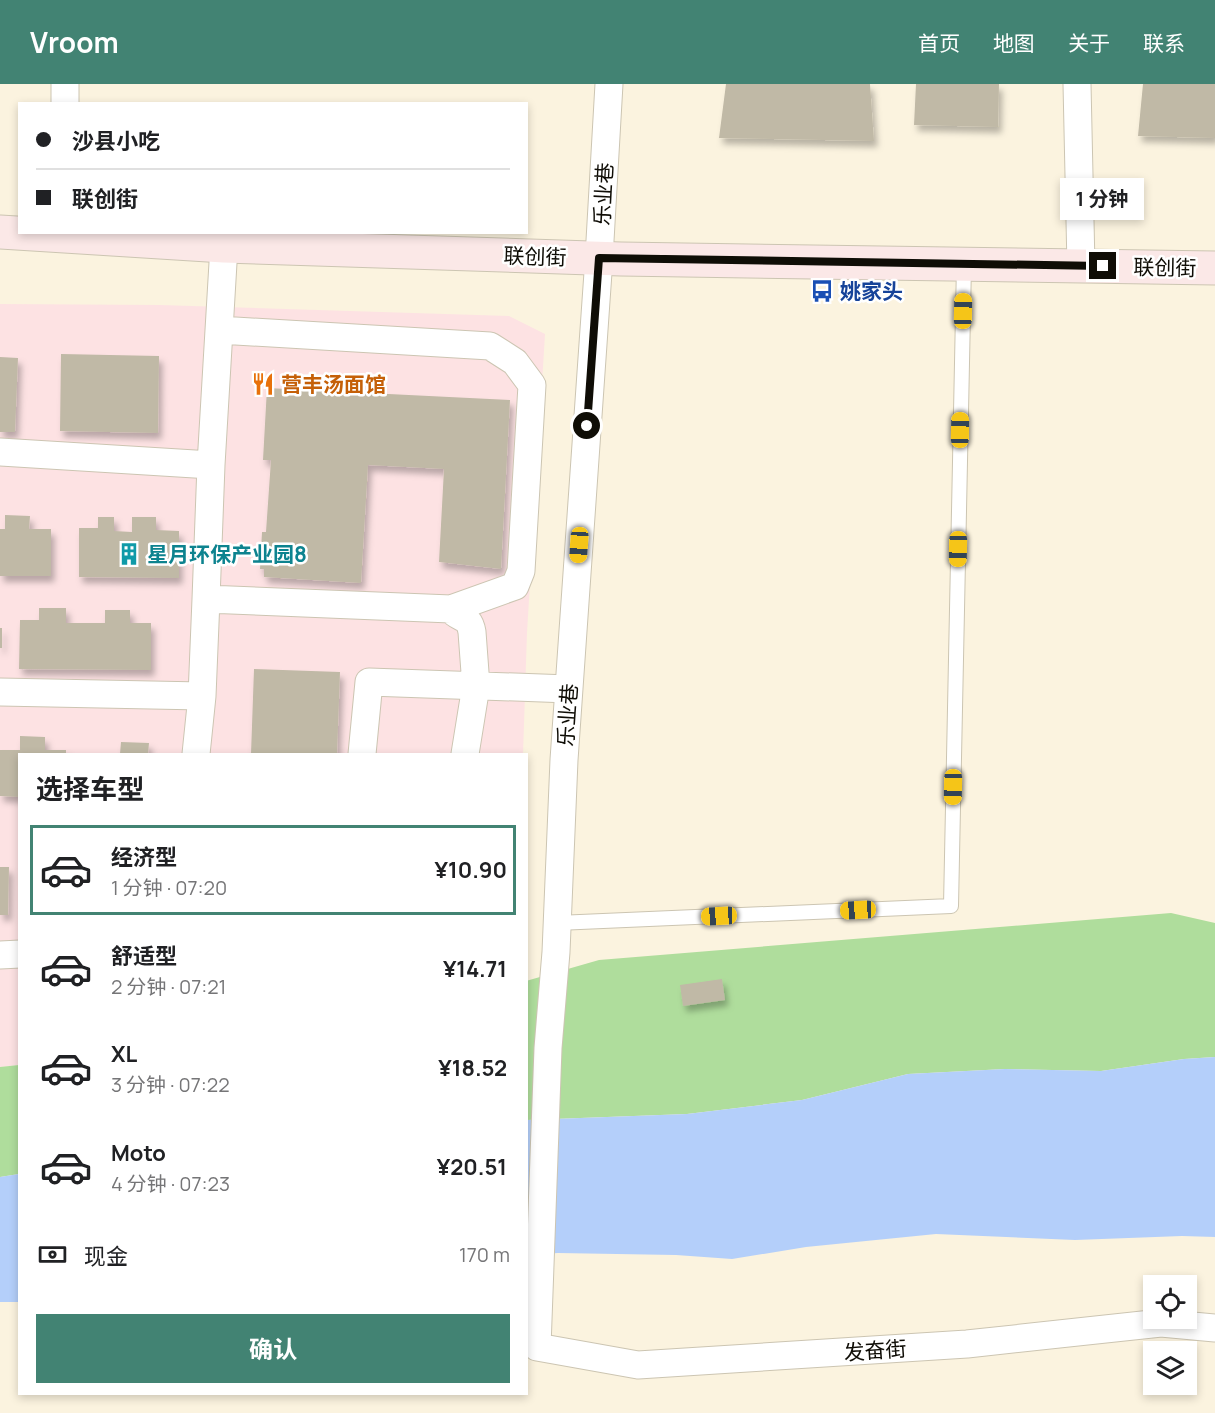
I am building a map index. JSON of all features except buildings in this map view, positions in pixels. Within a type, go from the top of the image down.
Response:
[{"type":"street","points":[[65,84],[65,102]]},
{"type":"street","name":"乐业巷","points":[[537,1347],[548,1048],[557,923],[564,760],[609,84]]},
{"type":"street","points":[[1077,84],[1081,266]]},
{"type":"street","name":"联创街","points":[[0,232],[18,233]]},
{"type":"street","name":"联创街","points":[[65,234],[224,246],[599,258],[1215,268]]},
{"type":"street","points":[[196,753],[202,696],[211,465],[224,246]]},
{"type":"street","points":[[206,599],[450,609],[515,586],[521,570],[531,385],[515,362],[490,346],[219,330]]},
{"type":"street","points":[[0,452],[211,465]]},
{"type":"street","points":[[450,609],[463,616],[471,624],[476,686],[465,753]]},
{"type":"street","points":[[362,753],[369,682],[569,689]]},
{"type":"street","points":[[0,692],[202,696]]},
{"type":"street","points":[[0,955],[18,954]]},
{"type":"street","name":"发奋街","points":[[537,1347],[638,1365],[967,1344],[1161,1323],[1215,1328]]},
{"type":"lane","points":[[557,923],[951,906],[964,264]]},
{"type":"shaded area","points":[[0,304],[160,305],[509,316],[545,334],[527,633],[523,753],[18,753],[18,1065],[0,1067]]},
{"type":"green space","points":[[1171,913],[1215,923],[1215,1057],[1101,1071],[1005,1069],[908,1074],[802,1100],[687,1114],[528,1120],[528,980],[599,960]]},
{"type":"green space","points":[[18,1065],[18,1174],[0,1177],[0,1067]]},
{"type":"water","points":[[1215,1057],[1215,1237],[1075,1240],[936,1234],[806,1247],[732,1259],[676,1255],[558,1253],[528,1255],[528,1120],[687,1114],[802,1100],[908,1074],[1005,1069],[1101,1071]]},
{"type":"water","points":[[18,1174],[18,1302],[0,1302],[0,1177]]},
{"type":"place","name":"姚家头","points":[[822,291]]},
{"type":"place","name":"营丰汤面馆","points":[[263,384]]},
{"type":"place","name":"星月环保产业园8","points":[[129,554]]},
{"type":"route","points":[[587,426],[599,258],[1103,266]]}]
